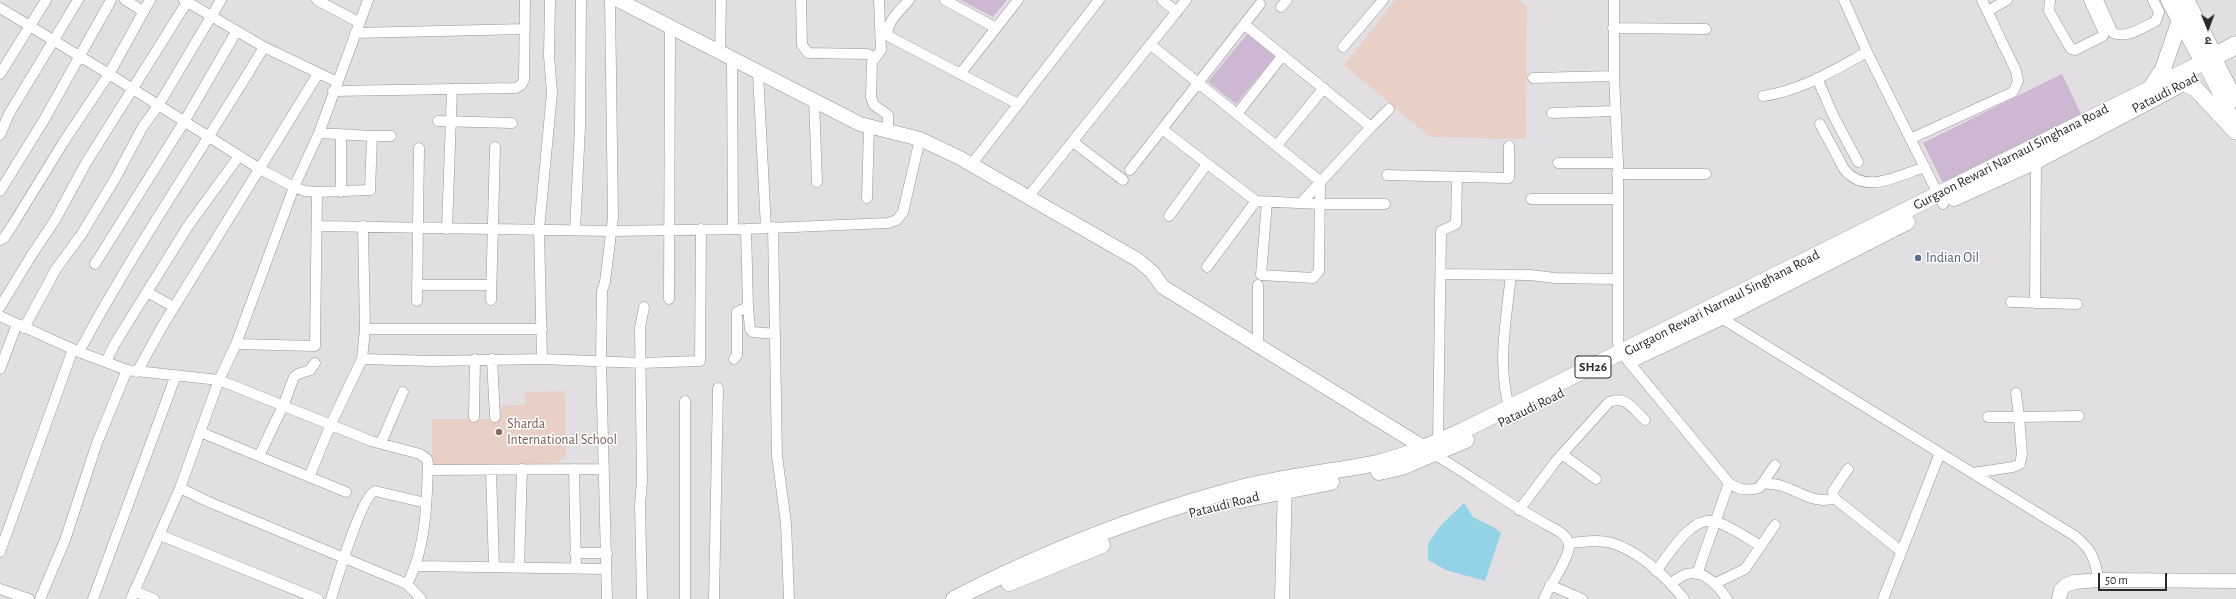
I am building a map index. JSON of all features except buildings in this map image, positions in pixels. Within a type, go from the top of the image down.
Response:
[{"type":"highway","points":[[2170,0],[2180,20],[2212,64]]},
{"type":"highway","points":[[2185,0],[2212,64]]},
{"type":"highway","points":[[2212,64],[2236,45]]},
{"type":"highway","name":"Gurgaon Rewari Narnaul Singhana Road","points":[[2212,64],[2236,59]]},
{"type":"main road","points":[[2152,86],[2163,69],[2180,20]]},
{"type":"main road","name":"Pataudi Road","points":[[1940,200],[2036,161],[2184,83],[2212,64]]},
{"type":"main road","name":"Gurgaon Rewari Narnaul Singhana Road","points":[[955,599],[1027,564],[1120,526],[1230,490],[1285,485],[1433,447],[1511,413],[1625,357],[1685,319],[1716,313],[1940,200],[2152,86],[2212,64]]},
{"type":"main road","points":[[2184,83],[2196,89],[2236,132]]},
{"type":"main road","name":"Pataudi Road","points":[[978,599],[999,588],[1152,524],[1285,485]]},
{"type":"street","points":[[0,74],[46,0]]},
{"type":"street","points":[[0,135],[9,114],[54,42],[78,0]]},
{"type":"street","points":[[0,191],[80,57],[111,0]]},
{"type":"street","points":[[125,0],[143,11]]},
{"type":"street","points":[[0,240],[4,238],[12,226],[63,143],[109,74],[150,0]]},
{"type":"street","points":[[0,369],[20,326],[56,270],[81,235],[116,177],[142,128],[158,106],[221,0]]},
{"type":"street","points":[[316,0],[360,23]]},
{"type":"street","points":[[154,599],[132,595],[180,488],[219,380],[236,344],[294,187],[319,133],[368,0]]},
{"type":"street","points":[[0,307],[55,220],[86,163],[186,1],[236,32],[318,74],[335,87],[452,89],[516,88],[521,85],[524,80],[525,0]]},
{"type":"street","points":[[542,359],[539,229],[551,108],[549,56],[550,0]]},
{"type":"street","points":[[575,230],[580,127],[581,0]]},
{"type":"street","points":[[607,599],[601,360],[602,291],[605,282],[614,217],[610,0]]},
{"type":"street","points":[[618,0],[758,73],[869,127],[888,130],[920,139],[971,165],[1138,260],[1152,272],[1163,287],[1258,345],[1433,447],[1519,510],[1560,532],[1569,543],[1567,556],[1550,585],[1544,599]]},
{"type":"street","points":[[721,0],[726,56],[733,229]]},
{"type":"street","points":[[801,0],[802,45],[804,51],[808,53],[867,54],[874,58]]},
{"type":"street","points":[[880,0],[880,50],[874,58],[871,97],[874,105],[888,115],[888,130]]},
{"type":"street","points":[[909,0],[888,27],[888,35],[1018,104]]},
{"type":"street","points":[[945,0],[996,28]]},
{"type":"street","points":[[960,74],[1018,0]]},
{"type":"street","points":[[971,165],[1099,0]]},
{"type":"street","points":[[1162,0],[1177,12]]},
{"type":"street","points":[[1028,197],[1186,0]]},
{"type":"street","points":[[1342,48],[1382,0]]},
{"type":"street","points":[[1614,0],[1614,76],[1618,163],[1616,279],[1617,336],[1625,357],[1729,483],[1734,487],[1745,490],[1759,488],[1775,465]]},
{"type":"street","points":[[1844,0],[1867,52],[1940,200]]},
{"type":"street","points":[[1910,139],[2013,92],[2018,81],[2016,70],[1982,0]]},
{"type":"street","points":[[1988,11],[2007,0]]},
{"type":"street","points":[[2050,0],[2049,11],[2071,49],[2075,50],[2103,36],[2104,33],[2089,0]]},
{"type":"street","points":[[2098,0],[2113,33],[2118,36],[2127,35],[2156,21],[2159,12],[2154,0]]},
{"type":"street","points":[[1130,170],[1260,4]]},
{"type":"street","points":[[0,8],[109,74],[260,169],[294,187],[305,191],[368,191],[371,188],[372,136]]},
{"type":"street","points":[[1245,25],[1370,127]]},
{"type":"street","points":[[669,299],[670,26]]},
{"type":"street","points":[[1613,28],[1706,29]]},
{"type":"street","points":[[355,33],[525,29]]},
{"type":"street","points":[[95,264],[184,122],[236,32]]},
{"type":"street","points":[[1151,45],[1320,180]]},
{"type":"street","points":[[0,552],[76,351],[194,158],[210,137],[264,47]]},
{"type":"street","points":[[1763,96],[1782,93],[1818,78],[1867,52]]},
{"type":"street","points":[[1237,114],[1283,56]]},
{"type":"street","points":[[2212,64],[2236,100]]},
{"type":"street","points":[[2212,64],[2236,126]]},
{"type":"street","points":[[758,73],[770,227],[775,334],[777,456],[786,523],[790,599]]},
{"type":"street","points":[[40,599],[64,540],[97,443],[132,371],[174,307],[318,74]]},
{"type":"street","points":[[1533,78],[1614,76]]},
{"type":"street","points":[[1818,78],[1833,115],[1858,162]]},
{"type":"street","points":[[1277,145],[1324,88]]},
{"type":"street","points":[[447,229],[452,89]]},
{"type":"street","points":[[814,99],[817,182]]},
{"type":"street","points":[[1301,203],[1320,180],[1389,109]]},
{"type":"street","points":[[1552,113],[1615,111]]},
{"type":"street","points":[[438,121],[512,123]]},
{"type":"street","points":[[1820,124],[1844,169],[1848,174],[1864,183],[1874,184],[1925,167]]},
{"type":"street","points":[[867,198],[869,127]]},
{"type":"street","points":[[1162,130],[1256,201],[1319,204],[1385,204]]},
{"type":"street","points":[[319,133],[391,136]]},
{"type":"street","points":[[340,192],[341,135]]},
{"type":"street","points":[[318,226],[611,231],[746,229],[888,223],[897,220],[903,212],[920,139]]},
{"type":"street","points":[[1073,142],[1123,180]]},
{"type":"street","points":[[1387,175],[1432,174],[1439,177],[1508,178],[1509,146]]},
{"type":"street","points":[[492,300],[492,229],[495,147]]},
{"type":"street","points":[[417,301],[419,148]]},
{"type":"street","points":[[106,362],[114,345],[197,213],[239,156]]},
{"type":"street","points":[[2035,303],[2036,161]]},
{"type":"street","points":[[1558,163],[1618,163]]},
{"type":"street","points":[[1169,216],[1207,164]]},
{"type":"street","points":[[1617,174],[1706,174]]},
{"type":"street","points":[[1433,447],[1441,274],[1441,231],[1456,224],[1457,177]]},
{"type":"street","points":[[1267,202],[1262,275],[1313,278],[1319,271],[1320,180]]},
{"type":"street","points":[[236,344],[315,346],[318,226],[317,192]]},
{"type":"street","points":[[1531,199],[1617,199]]},
{"type":"street","points":[[1207,267],[1256,201]]},
{"type":"street","points":[[309,477],[331,424],[362,359],[365,329],[363,226]]},
{"type":"street","points":[[362,359],[432,361],[475,359],[542,359],[601,360],[642,363],[700,361],[701,229]]},
{"type":"street","points":[[746,229],[750,329],[753,332],[775,334]]},
{"type":"street","points":[[1441,274],[1616,279]]},
{"type":"street","points":[[1511,275],[1504,345],[1504,389],[1511,413]]},
{"type":"street","points":[[417,285],[491,285]]},
{"type":"street","points":[[1258,285],[1258,345]]},
{"type":"street","points":[[148,292],[174,307]]},
{"type":"street","points":[[2011,302],[2077,304]]},
{"type":"street","points":[[642,599],[640,506],[642,481],[642,363],[640,328],[644,307]]},
{"type":"street","points":[[734,358],[737,355],[737,312],[748,307]]},
{"type":"street","points":[[1716,313],[2075,536],[2087,546],[2093,555],[2099,580]]},
{"type":"street","points":[[0,316],[76,351],[132,371],[219,380],[370,441],[420,454],[427,460],[428,470],[426,503],[417,566],[407,584]]},
{"type":"street","points":[[365,329],[542,329]]},
{"type":"street","points":[[474,417],[475,359]]},
{"type":"street","points":[[492,359],[495,417]]},
{"type":"street","points":[[259,456],[283,406],[294,378],[298,374],[310,370],[315,362]]},
{"type":"street","points":[[93,599],[176,375]]},
{"type":"street","points":[[714,599],[718,388]]},
{"type":"street","points":[[381,443],[403,392]]},
{"type":"street","points":[[1972,473],[2013,467],[2020,464],[2022,454],[2016,393]]},
{"type":"street","points":[[1519,510],[1562,454],[1609,402],[1622,399],[1645,420]]},
{"type":"street","points":[[685,599],[686,402]]},
{"type":"street","points":[[1988,417],[2079,416]]},
{"type":"street","points":[[200,432],[346,492]]},
{"type":"street","points":[[1883,599],[1940,453]]},
{"type":"street","points":[[1562,454],[1596,479]]},
{"type":"street","points":[[519,567],[522,469]]},
{"type":"street","points":[[574,469],[576,568]]},
{"type":"street","points":[[428,470],[604,469]]},
{"type":"street","points":[[1848,469],[1833,491],[1834,498],[1901,551]]},
{"type":"street","points":[[491,470],[494,566]]},
{"type":"street","points":[[1697,574],[1729,483]]},
{"type":"street","points":[[1763,483],[1780,485],[1803,496],[1825,500],[1834,498]]},
{"type":"street","points":[[1282,599],[1285,485]]},
{"type":"street","points":[[180,488],[407,584],[421,599]]},
{"type":"street","points":[[331,599],[362,508],[373,491],[426,503]]},
{"type":"street","points":[[1656,572],[1689,528],[1700,523],[1716,521],[1761,546]]},
{"type":"street","points":[[1716,583],[1740,573],[1761,546],[1774,525]]},
{"type":"street","points":[[160,535],[318,599]]},
{"type":"street","points":[[1569,543],[1590,541],[1611,543],[1632,552],[1671,583],[1684,599]]},
{"type":"street","points":[[575,553],[607,553]]},
{"type":"street","points":[[417,566],[606,568]]},
{"type":"street","points":[[1671,583],[1688,573],[1697,574],[1716,583],[1727,599]]},
{"type":"street","points":[[2059,599],[2061,590],[2066,585],[2075,582],[2099,580],[2236,581]]},
{"type":"street","points":[[1550,585],[1582,599]]},
{"type":"street","points":[[0,589],[29,599]]},
{"type":"shaded area","points":[[960,0],[1007,0],[993,17]]},
{"type":"shaded area","points":[[1395,0],[1519,0],[1527,7],[1526,139],[1430,137],[1344,65]]},
{"type":"shaded area","points":[[1247,34],[1275,56],[1236,104],[1208,82]]},
{"type":"shaded area","points":[[2062,74],[2081,114],[1943,183],[1923,143]]},
{"type":"shaded area","name":"Sharda International School","points":[[565,391],[566,455],[559,461],[548,465],[432,466],[432,419],[500,419],[500,406],[525,405],[525,392]]},
{"type":"water","points":[[1464,503],[1473,517],[1493,527],[1501,533],[1485,581],[1446,570],[1428,560],[1428,544],[1440,526]]},
{"type":"place","name":"Indian Oil","points":[[1918,258]]},
{"type":"place","name":"Sharda International School","points":[[499,432]]}]
